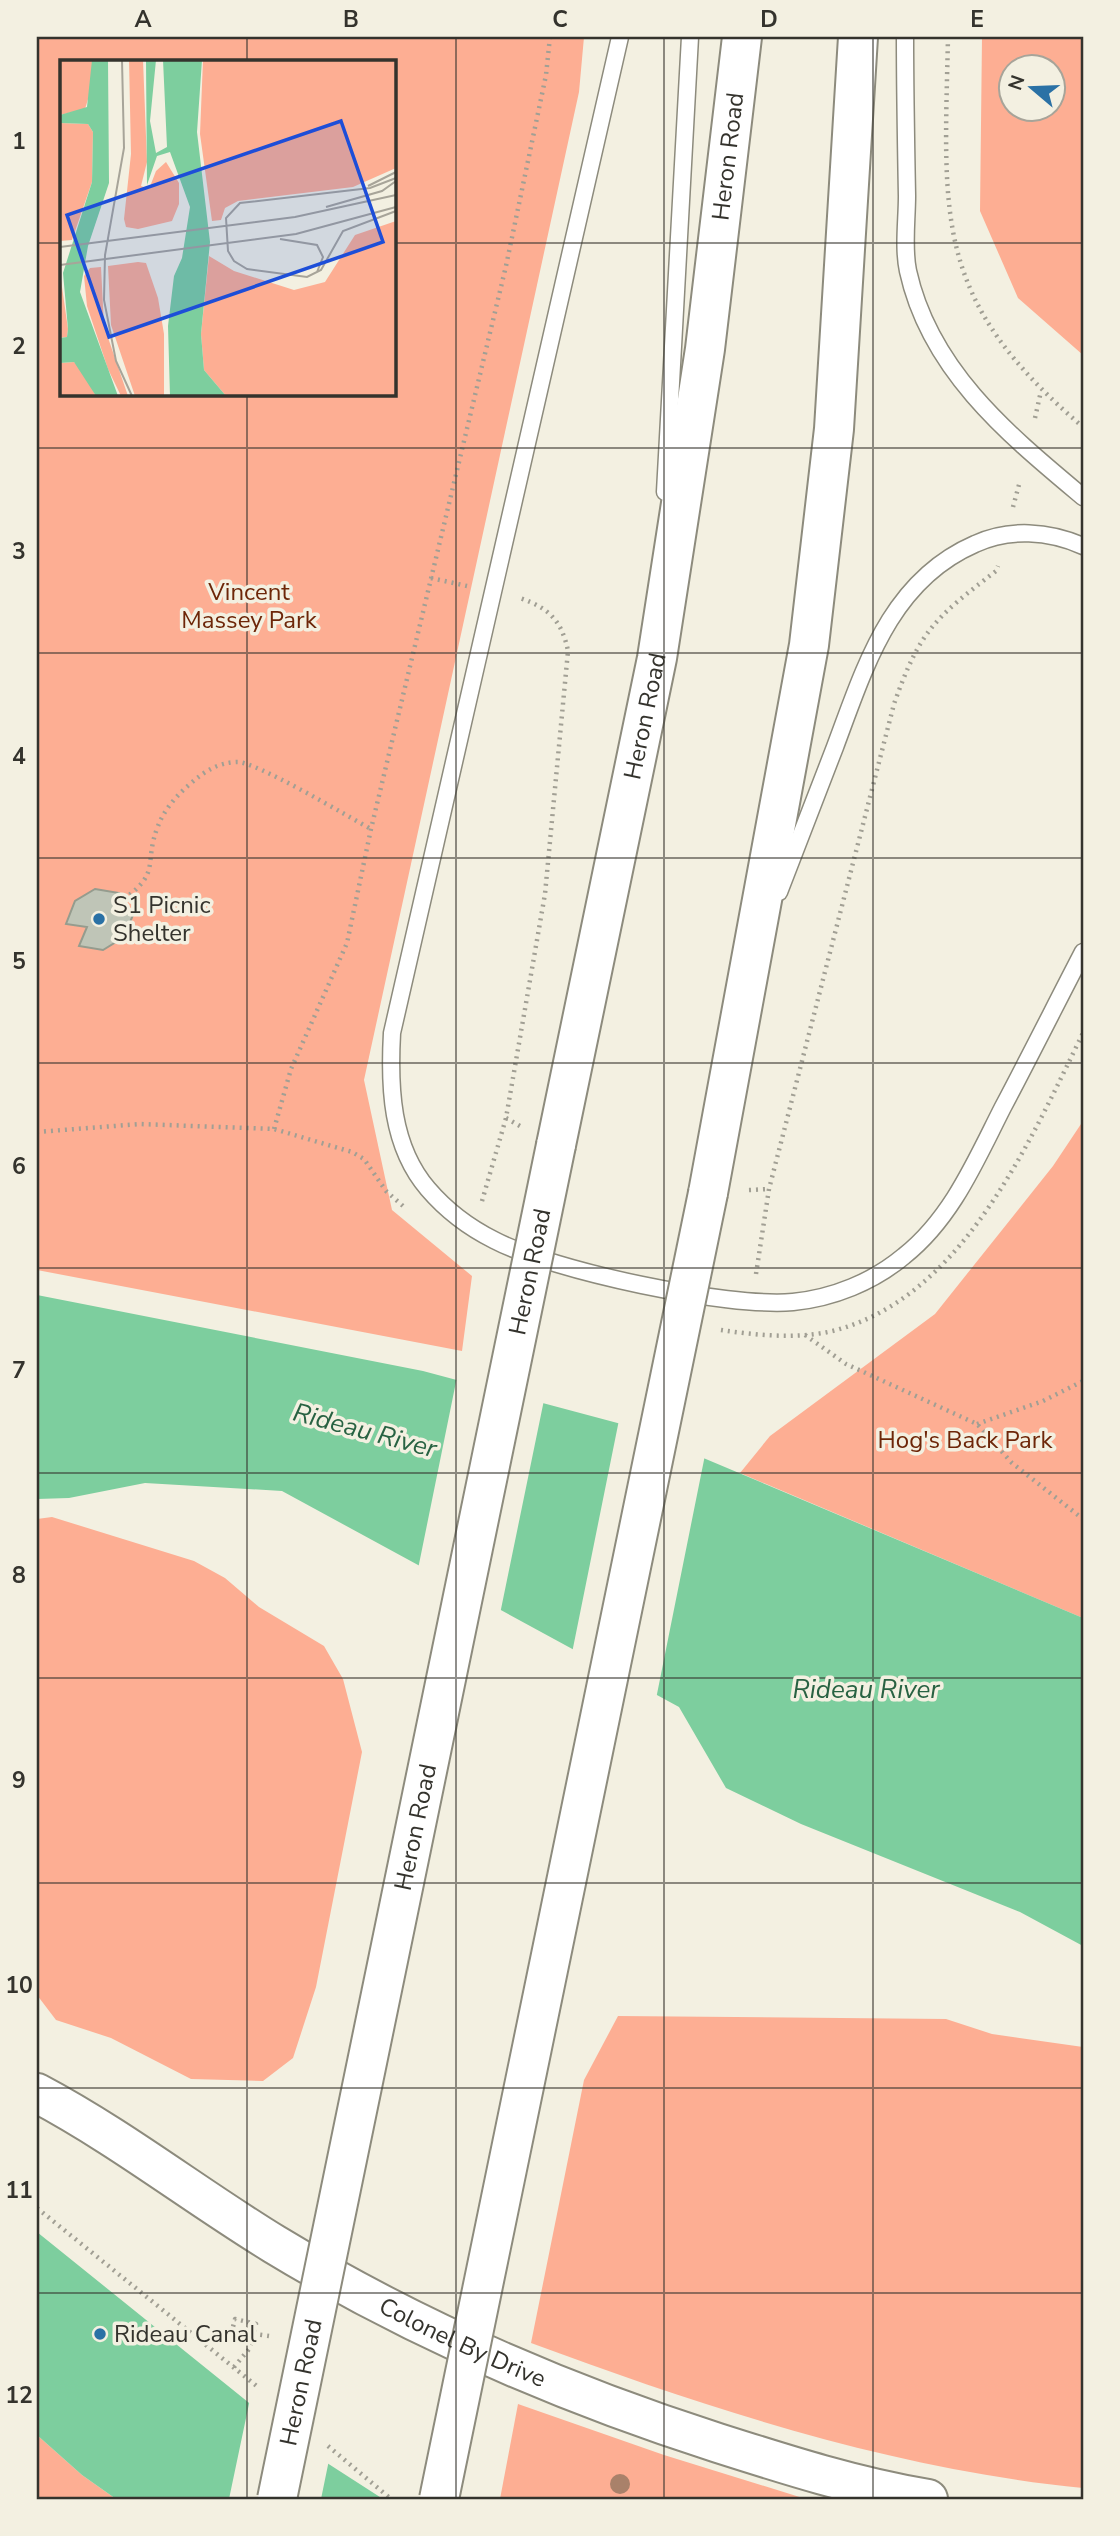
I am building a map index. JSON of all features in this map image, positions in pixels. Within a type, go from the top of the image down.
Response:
[{"type":"main road","name":"Heron Road","points":[[277,2499],[657,658],[705,349],[742,37]]},
{"type":"main road","points":[[439,2499],[708,1193],[802,695],[826,508],[842,321],[858,37]]},
{"type":"main road","name":"Colonel By Drive","points":[[37,2093],[122,2144],[273,2243],[366,2297],[518,2371],[614,2410],[807,2472],[928,2499]]},
{"type":"lane","points":[[607,94],[610,37]]},
{"type":"lane","points":[[620,37],[399,995],[392,1033],[390,1069],[400,1137],[412,1166],[427,1189],[448,1210],[475,1229],[520,1251],[570,1266],[688,1292],[752,1302],[821,1297],[852,1287],[905,1256],[929,1233],[952,1203],[1083,952]]},
{"type":"lane","points":[[657,658],[690,37]]},
{"type":"lane","points":[[905,37],[907,267],[916,298],[939,350],[956,375],[1027,450],[1083,497]]},
{"type":"lane","points":[[748,972],[878,639],[910,590],[929,571],[953,554],[1007,533],[1035,534],[1083,546]]},
{"type":"path","points":[[274,1129],[291,1069],[347,943],[371,829],[506,266],[546,75],[550,37]]},
{"type":"path","points":[[948,37],[945,180],[950,226],[959,261],[982,316],[1001,345],[1041,391],[1083,427]]},
{"type":"path","points":[[752,1302],[769,1189],[894,704],[918,643],[951,606],[996,571],[1041,391]]},
{"type":"path","points":[[431,578],[539,604],[554,617],[564,633],[568,651],[545,894],[506,1118],[475,1229]]},
{"type":"path","points":[[124,899],[141,887],[151,872],[150,854],[159,823],[179,793],[210,768],[240,762],[276,778],[371,829]]},
{"type":"path","points":[[709,1328],[746,1333],[805,1335],[848,1326],[892,1306],[938,1271],[977,1227],[1037,1126],[1083,1033]]},
{"type":"path","points":[[37,1132],[140,1124],[274,1129],[352,1152],[364,1160],[386,1191],[405,1208]]},
{"type":"path","points":[[805,1335],[846,1364],[977,1424],[1012,1463],[1083,1519]]},
{"type":"path","points":[[977,1424],[1043,1401],[1083,1381]]},
{"type":"path","points":[[37,2208],[266,2394]]},
{"type":"path","points":[[234,2367],[250,2348],[253,2336],[256,2324],[235,2319],[232,2331],[244,2333],[256,2334],[268,2336]]},
{"type":"path","points":[[318,2438],[391,2499]]},
{"type":"green space","name":"Vincent Massey Park","points":[[37,37],[584,37],[579,92],[364,1080],[392,1210],[472,1276],[462,1351],[37,1270]]},
{"type":"green space","points":[[982,37],[1083,37],[1083,355],[1018,298],[980,211]]},
{"type":"green space","name":"Hog's Back Park","points":[[1083,1121],[1083,1618],[740,1473],[770,1436],[935,1314],[1053,1166]]},
{"type":"green space","points":[[52,1517],[194,1561],[225,1578],[259,1607],[324,1646],[343,1679],[362,1752],[316,1987],[293,2058],[263,2081],[191,2079],[111,2038],[56,2020],[37,1995],[37,1519]]},
{"type":"green space","points":[[618,2016],[946,2019],[992,2034],[1083,2047],[1083,2488],[941,2467],[802,2433],[666,2391],[531,2343],[584,2080]]},
{"type":"green space","points":[[518,2404],[664,2455],[806,2499],[500,2499]]},
{"type":"green space","points":[[37,2435],[82,2475],[116,2499],[37,2499]]},
{"type":"water","name":"Rideau River","points":[[37,1295],[423,1371],[625,1425],[1083,1618],[1083,1946],[1020,1912],[801,1824],[726,1788],[679,1707],[282,1491],[145,1483],[69,1498],[37,1499]]},
{"type":"water","name":"Rideau Canal","points":[[37,2232],[310,2452],[383,2499],[116,2499],[82,2475],[37,2435]]},
{"type":"pier","points":[[457,1377],[544,1400],[500,1614],[418,1569]]},
{"type":"pier","points":[[619,1420],[705,1455],[656,1699],[572,1653]]},
{"type":"pier","points":[[250,2399],[329,2460],[321,2499],[229,2499]]},
{"type":"building","name":"S1 Picnic Shelter","points":[[95,889],[119,893],[116,904],[121,912],[133,915],[124,937],[103,950],[79,946],[87,927],[66,924],[75,901]]},
{"type":"place","name":"S1 Picnic Shelter","points":[[99,919]]},
{"type":"place","name":"Rideau Canal","points":[[100,2334]]}]
